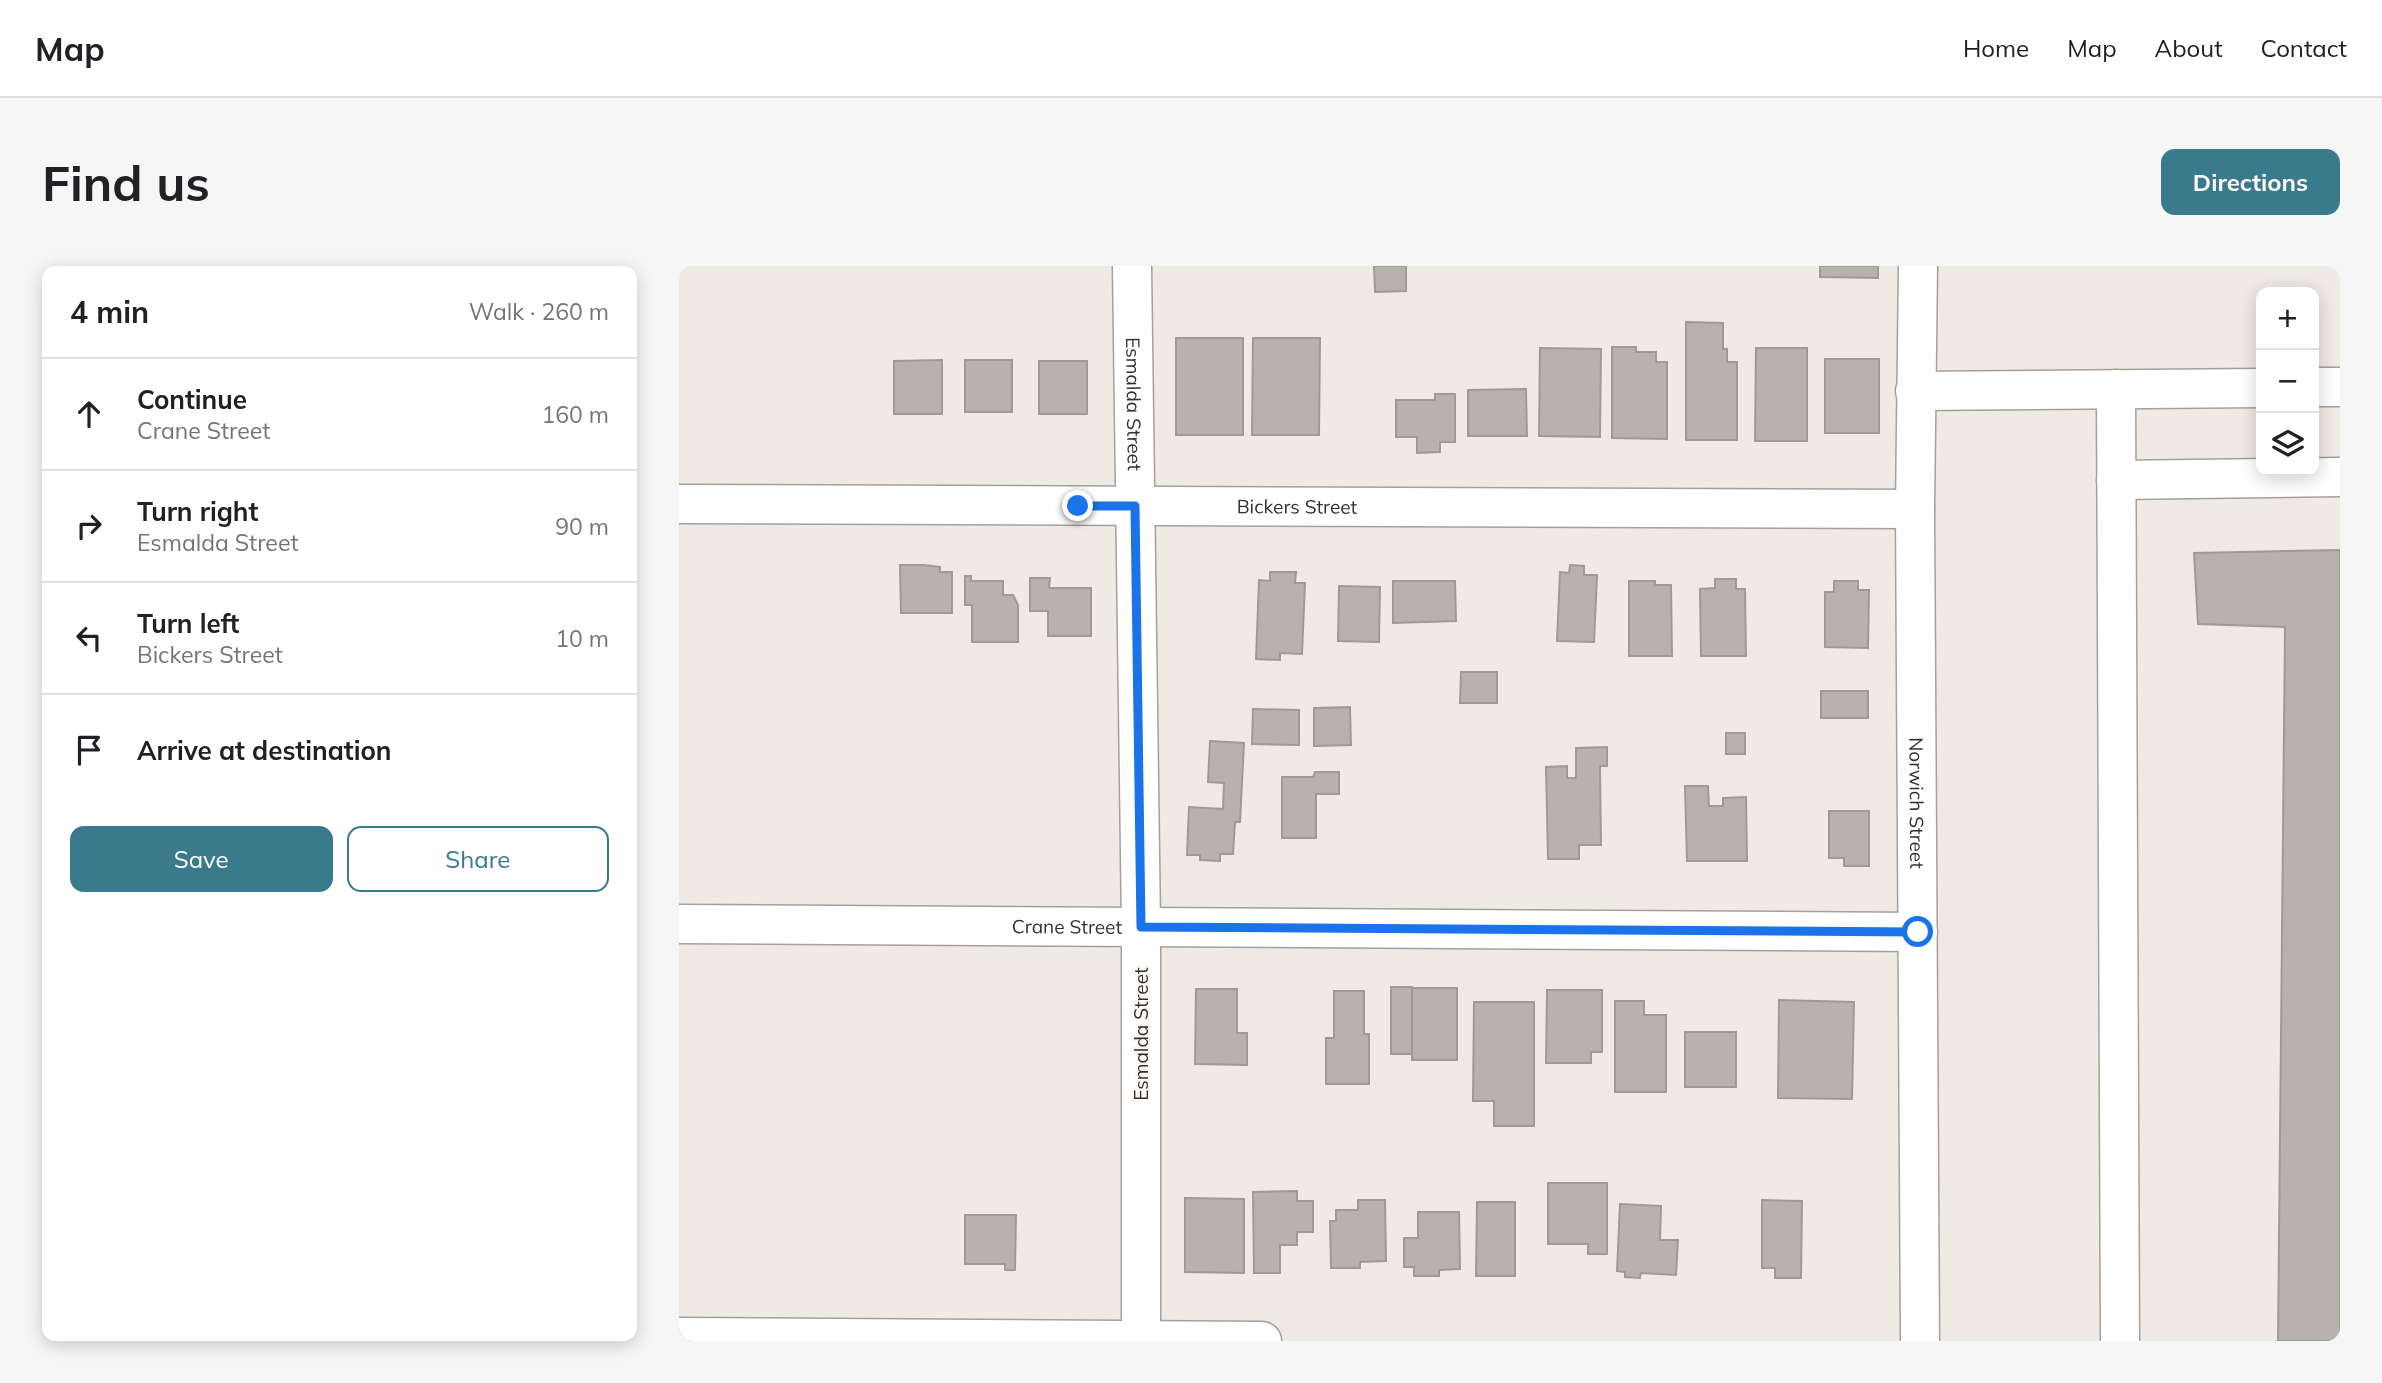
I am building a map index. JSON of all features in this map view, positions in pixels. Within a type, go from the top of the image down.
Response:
[{"type":"street","name":"Esmalda Street","points":[[1132,266],[1141,927],[1141,1340]]},
{"type":"street","name":"Norwich Street","points":[[1918,266],[1915,509],[1920,1341]]},
{"type":"street","points":[[2319,387],[2340,387]]},
{"type":"street","points":[[1916,391],[2256,388]]},
{"type":"street","points":[[2116,389],[2120,1341]]},
{"type":"street","points":[[2116,480],[2340,477]]},
{"type":"street","name":"Bickers Street","points":[[679,503],[1915,509]]},
{"type":"street","name":"Crane Street","points":[[679,925],[1918,932]]},
{"type":"street","points":[[679,1338],[1262,1341]]},
{"type":"building","points":[[1374,266],[1406,266],[1406,291],[1375,292]]},
{"type":"building","points":[[1820,266],[1878,266],[1878,278],[1820,277]]},
{"type":"building","points":[[1686,322],[1723,323],[1723,349],[1727,349],[1727,362],[1737,362],[1737,440],[1686,440]]},
{"type":"building","points":[[1176,338],[1243,338],[1243,435],[1176,435]]},
{"type":"building","points":[[1253,338],[1320,338],[1319,435],[1252,435]]},
{"type":"building","points":[[1612,347],[1636,347],[1636,352],[1656,352],[1656,362],[1667,362],[1667,439],[1612,438]]},
{"type":"building","points":[[1540,348],[1601,349],[1600,437],[1539,436]]},
{"type":"building","points":[[1756,348],[1807,348],[1807,441],[1755,441]]},
{"type":"building","points":[[1825,359],[1879,359],[1879,433],[1825,433]]},
{"type":"building","points":[[942,360],[942,414],[894,414],[894,361]]},
{"type":"building","points":[[965,360],[1012,360],[1012,412],[965,412]]},
{"type":"building","points":[[1039,361],[1087,361],[1087,414],[1039,414]]},
{"type":"building","points":[[1526,389],[1527,436],[1468,436],[1468,390]]},
{"type":"building","points":[[1435,394],[1455,394],[1455,442],[1440,442],[1440,452],[1417,453],[1417,437],[1396,437],[1396,400],[1435,400]]},
{"type":"building","points":[[2340,550],[2340,1341],[2278,1341],[2285,627],[2198,624],[2194,553]]},
{"type":"building","points":[[900,565],[940,567],[940,572],[952,572],[952,613],[901,613]]},
{"type":"building","points":[[1570,565],[1584,566],[1584,575],[1597,575],[1594,642],[1557,641],[1560,572],[1569,573]]},
{"type":"building","points":[[1270,572],[1296,572],[1295,583],[1305,583],[1302,654],[1280,653],[1280,660],[1256,659],[1259,580],[1270,581]]},
{"type":"building","points":[[965,576],[971,576],[971,581],[1003,581],[1003,595],[1013,595],[1018,605],[1018,642],[972,642],[972,605],[965,605]]},
{"type":"building","points":[[1030,578],[1050,578],[1049,588],[1091,588],[1091,636],[1048,636],[1048,611],[1030,611]]},
{"type":"building","points":[[1715,579],[1736,579],[1736,589],[1745,589],[1746,656],[1701,656],[1700,589],[1715,588]]},
{"type":"building","points":[[1393,581],[1455,581],[1456,621],[1393,623]]},
{"type":"building","points":[[1629,581],[1655,581],[1655,585],[1671,585],[1672,656],[1629,656]]},
{"type":"building","points":[[1834,581],[1858,581],[1858,590],[1869,590],[1868,648],[1825,647],[1825,592],[1834,592]]},
{"type":"building","points":[[1339,586],[1380,587],[1379,642],[1338,641]]},
{"type":"building","points":[[1461,672],[1497,672],[1497,703],[1460,703]]},
{"type":"building","points":[[1821,691],[1868,691],[1868,718],[1821,718]]},
{"type":"building","points":[[1350,707],[1351,745],[1314,746],[1314,708]]},
{"type":"building","points":[[1253,709],[1299,710],[1299,745],[1252,744]]},
{"type":"building","points":[[1726,733],[1745,733],[1745,754],[1726,754]]},
{"type":"building","points":[[1210,741],[1244,743],[1240,822],[1235,822],[1233,854],[1220,854],[1220,861],[1200,860],[1200,855],[1187,855],[1189,807],[1223,809],[1224,783],[1208,782]]},
{"type":"building","points":[[1607,747],[1607,766],[1600,766],[1601,845],[1579,845],[1579,859],[1548,859],[1546,767],[1567,766],[1567,778],[1576,778],[1576,748]]},
{"type":"building","points":[[1315,772],[1339,772],[1339,794],[1316,794],[1316,838],[1282,838],[1282,777],[1313,777]]},
{"type":"building","points":[[1685,786],[1708,786],[1709,806],[1723,806],[1723,798],[1746,797],[1747,861],[1687,861]]},
{"type":"building","points":[[1829,811],[1869,811],[1869,866],[1844,866],[1844,858],[1829,858]]},
{"type":"building","points":[[1391,987],[1412,987],[1412,1054],[1391,1054]]},
{"type":"building","points":[[1412,988],[1457,988],[1457,1060],[1412,1060]]},
{"type":"building","points":[[1196,989],[1237,989],[1237,1033],[1247,1033],[1247,1065],[1195,1064]]},
{"type":"building","points":[[1547,990],[1602,990],[1602,1052],[1591,1052],[1591,1063],[1546,1063]]},
{"type":"building","points":[[1334,991],[1364,991],[1364,1034],[1369,1034],[1369,1084],[1326,1084],[1326,1038],[1334,1038]]},
{"type":"building","points":[[1779,1000],[1854,1002],[1852,1099],[1778,1098]]},
{"type":"building","points":[[1615,1001],[1644,1001],[1644,1015],[1666,1015],[1666,1092],[1615,1092]]},
{"type":"building","points":[[1474,1002],[1534,1002],[1534,1126],[1494,1126],[1494,1101],[1473,1101]]},
{"type":"building","points":[[1685,1032],[1736,1032],[1736,1087],[1685,1087]]},
{"type":"building","points":[[1548,1183],[1607,1183],[1607,1254],[1588,1254],[1588,1244],[1548,1244]]},
{"type":"building","points":[[1297,1191],[1297,1201],[1313,1201],[1313,1232],[1297,1232],[1297,1245],[1280,1245],[1280,1273],[1254,1273],[1253,1192]]},
{"type":"building","points":[[1185,1198],[1244,1199],[1244,1273],[1185,1272]]},
{"type":"building","points":[[1358,1200],[1385,1200],[1386,1261],[1360,1262],[1360,1268],[1331,1268],[1330,1221],[1336,1221],[1336,1210],[1358,1210]]},
{"type":"building","points":[[1762,1200],[1802,1201],[1801,1278],[1775,1278],[1775,1268],[1762,1268]]},
{"type":"building","points":[[1477,1202],[1515,1202],[1515,1276],[1476,1276]]},
{"type":"building","points":[[1620,1204],[1661,1206],[1660,1240],[1678,1240],[1676,1275],[1641,1273],[1640,1278],[1625,1277],[1625,1272],[1617,1271]]},
{"type":"building","points":[[1418,1212],[1459,1212],[1460,1269],[1439,1270],[1439,1276],[1414,1276],[1414,1267],[1404,1267],[1404,1238],[1418,1238]]},
{"type":"building","points":[[965,1215],[1016,1215],[1015,1270],[1005,1270],[1005,1264],[965,1264]]},
{"type":"route","points":[[1078,506],[1135,506],[1141,927],[1918,932]]}]
